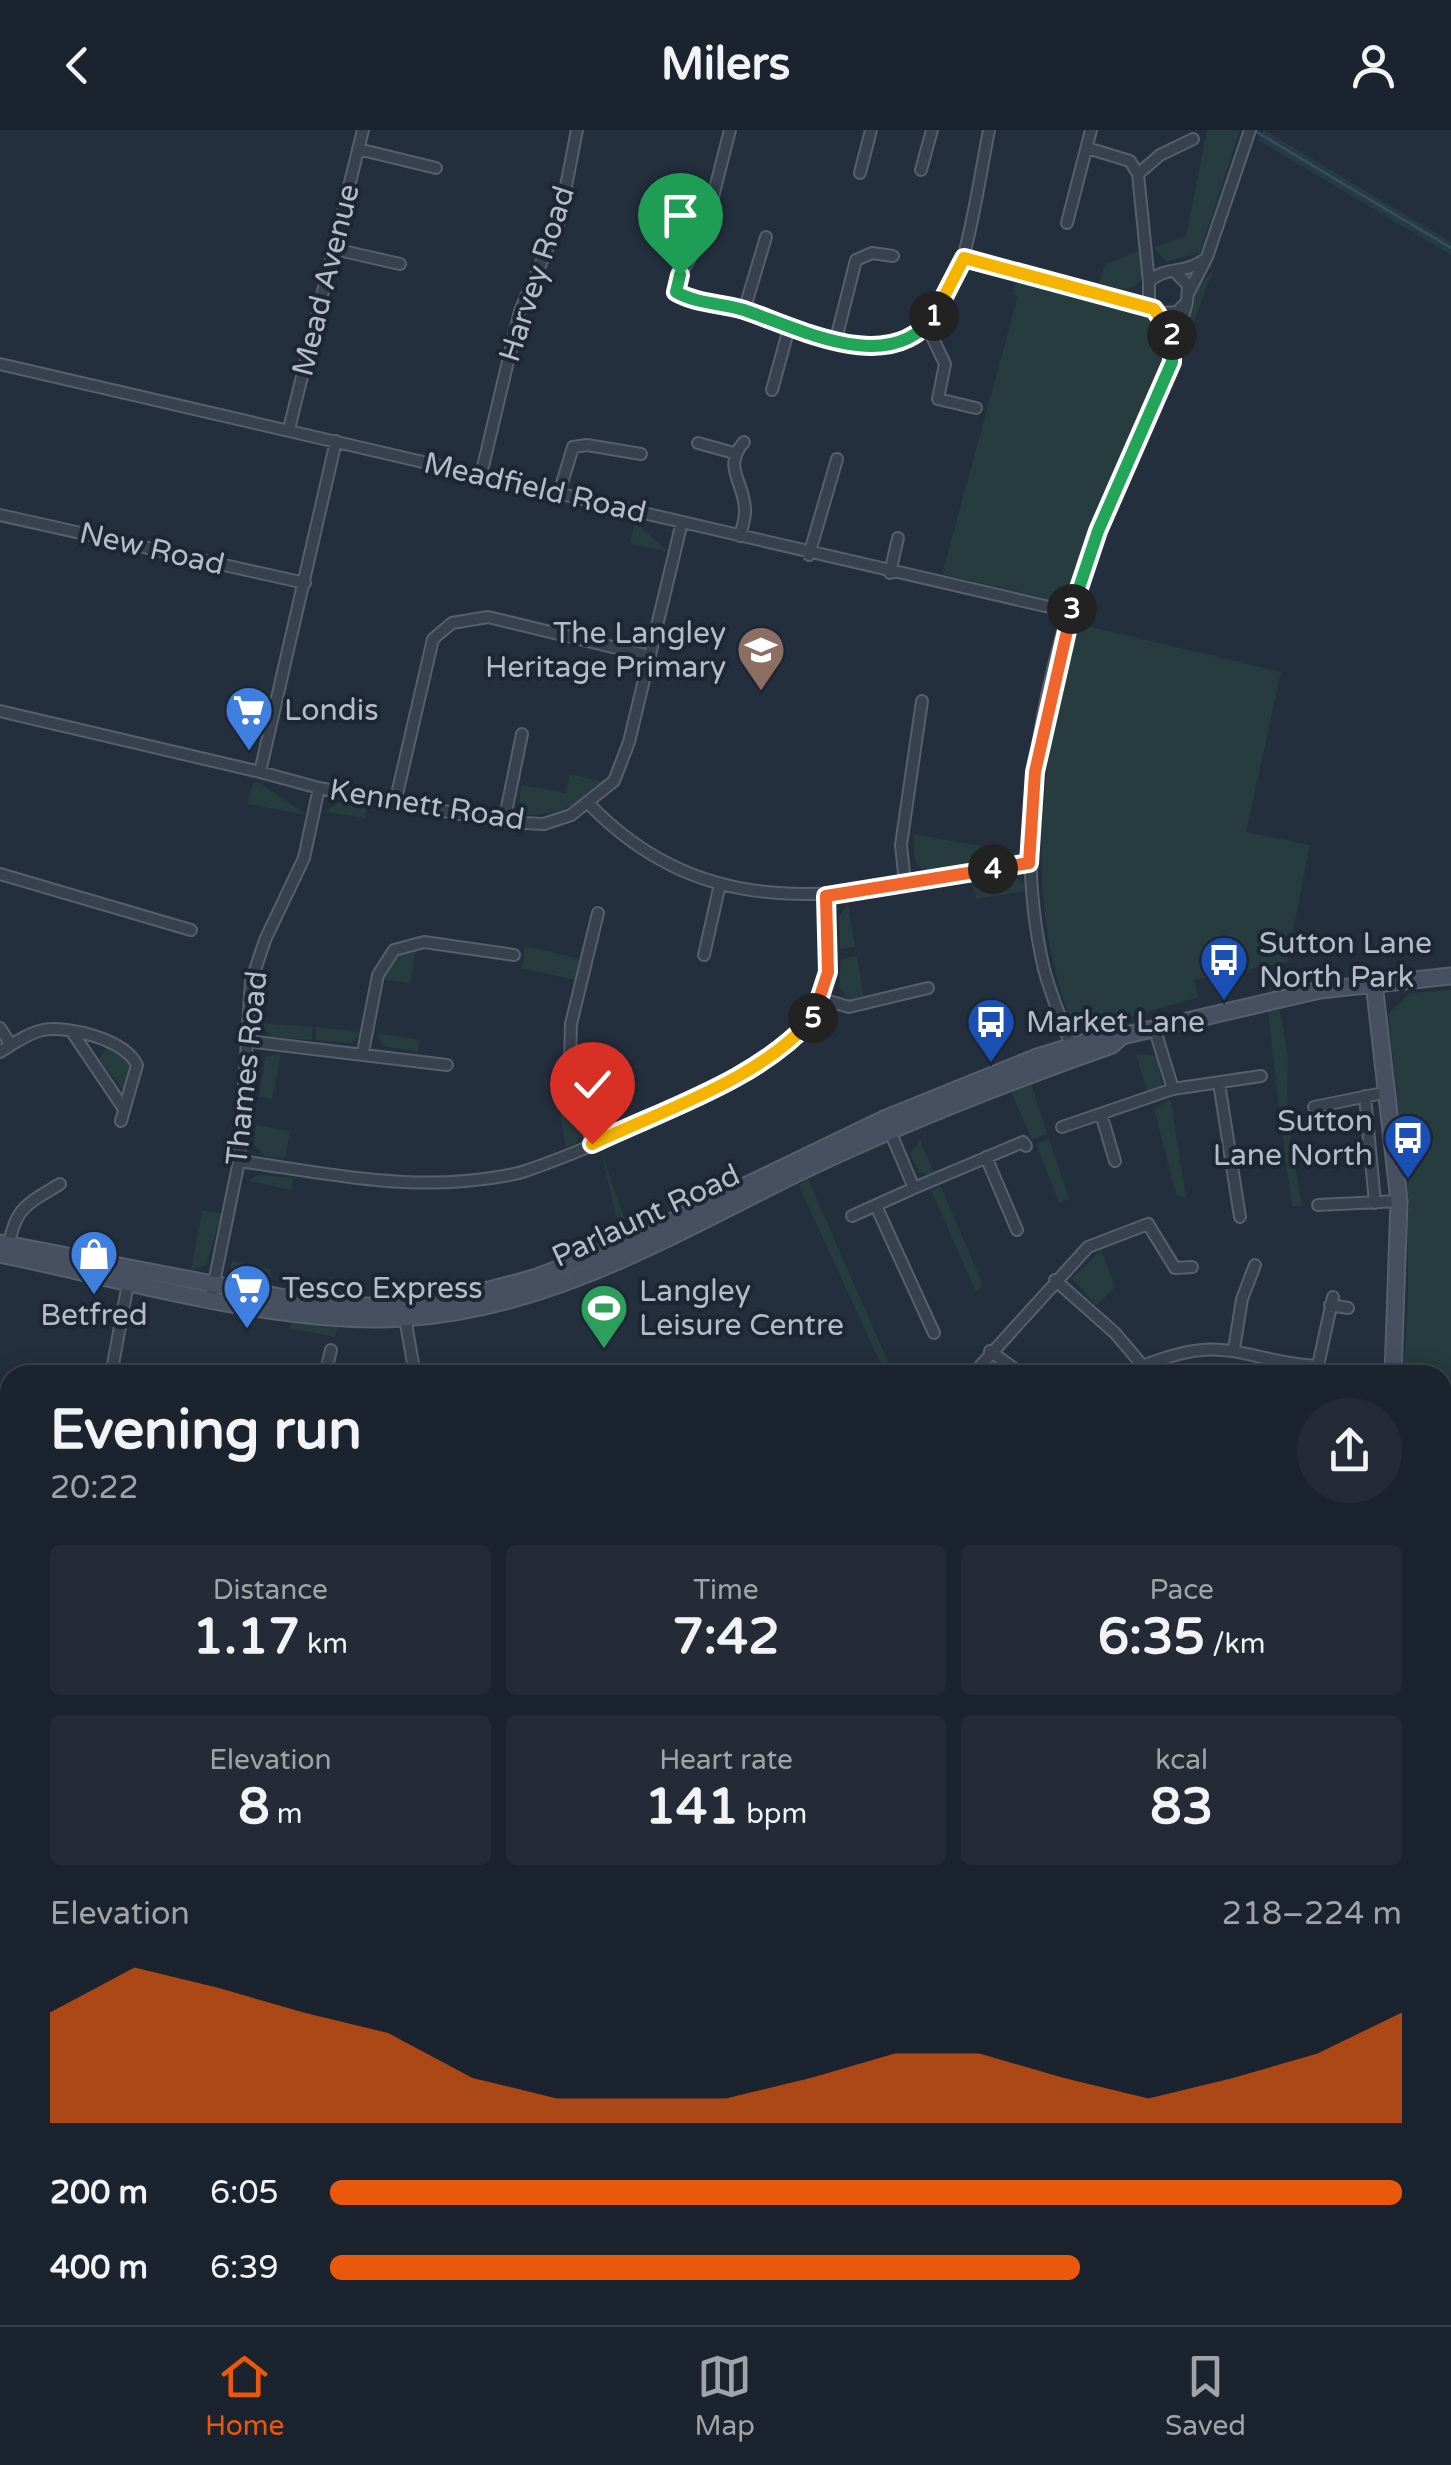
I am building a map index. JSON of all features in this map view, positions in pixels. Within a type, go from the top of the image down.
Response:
[{"type":"street","name":"Mead Avenue","points":[[288,429],[363,130]]},
{"type":"street","name":"Harvey Road","points":[[480,475],[520,312],[560,222],[577,130]]},
{"type":"street","points":[[730,130],[702,236],[680,275],[676,292],[744,310],[788,328],[878,348],[906,340],[927,326],[964,258],[990,130]]},
{"type":"street","points":[[860,173],[871,130]]},
{"type":"street","points":[[921,170],[932,130]]},
{"type":"street","points":[[1067,224],[1091,130]]},
{"type":"street","points":[[964,258],[1157,311],[1177,312],[1207,257],[1250,130]]},
{"type":"street","points":[[1138,174],[1160,155],[1193,138]]},
{"type":"street","points":[[1087,148],[1130,161],[1138,174],[1148,286],[1173,340],[1172,362]]},
{"type":"street","points":[[358,149],[436,168]]},
{"type":"street","points":[[744,310],[766,237]]},
{"type":"street","points":[[334,249],[400,264]]},
{"type":"street","points":[[836,339],[856,260],[872,253],[893,256]]},
{"type":"street","points":[[1148,256],[1163,272],[1176,273],[1207,257]]},
{"type":"street","points":[[1119,300],[1148,286],[1163,272]]},
{"type":"street","points":[[1073,1050],[1045,972],[1029,863],[1035,772],[1070,612],[1098,531],[1172,362],[1188,297],[1176,273]]},
{"type":"street","points":[[927,326],[945,364],[938,399],[976,408]]},
{"type":"street","points":[[772,390],[788,328]]},
{"type":"street","name":"Meadfield Road","points":[[1,366],[1070,612]]},
{"type":"street","points":[[260,772],[336,441]]},
{"type":"street","points":[[740,536],[745,510],[733,476],[734,453],[744,442]]},
{"type":"street","points":[[698,443],[734,453]]},
{"type":"street","points":[[559,493],[573,447],[587,445],[641,454]]},
{"type":"street","points":[[809,554],[838,459]]},
{"type":"street","name":"New Road","points":[[0,515],[305,584]]},
{"type":"street","name":"Kennett Road","points":[[0,711],[319,788],[504,822],[544,824],[589,804],[614,781],[629,742],[682,522]]},
{"type":"street","points":[[890,573],[898,538]]},
{"type":"street","points":[[394,803],[432,638],[452,623],[488,618],[650,656]]},
{"type":"street","points":[[905,883],[901,846],[922,701]]},
{"type":"street","points":[[504,822],[522,734]]},
{"type":"street","name":"Thames Road","points":[[213,1291],[239,1161],[251,982],[264,940],[304,858],[319,788]]},
{"type":"street","points":[[589,804],[616,832],[664,864],[720,884],[782,896],[826,896],[1029,863]]},
{"type":"street","points":[[0,874],[192,930]]},
{"type":"street","points":[[704,955],[720,884]]},
{"type":"street","points":[[239,1161],[402,1182],[464,1181],[522,1172],[592,1144],[744,1071],[790,1044],[822,999],[828,972],[826,896]]},
{"type":"street","points":[[592,1144],[570,1061],[572,1024],[598,913]]},
{"type":"street","points":[[363,1052],[378,974],[394,950],[424,942],[514,955]]},
{"type":"street","name":"Parlaunt Road","points":[[4,1249],[213,1291],[404,1313],[493,1290],[619,1246],[887,1125],[1073,1050],[1112,1045],[1122,1036],[1153,1026],[1374,983],[1451,976]]},
{"type":"street","points":[[1374,983],[1400,1201],[1393,1365]]},
{"type":"street","points":[[822,999],[850,1007],[928,988]]},
{"type":"street","points":[[1153,1026],[1173,1089]]},
{"type":"street","points":[[0,1028],[11,1044]]},
{"type":"street","points":[[0,1052],[37,1031],[72,1032],[122,1046],[137,1065],[123,1115],[72,1032]]},
{"type":"street","points":[[247,1041],[446,1065]]},
{"type":"street","points":[[1062,1127],[1173,1089],[1261,1076]]},
{"type":"street","points":[[1219,1083],[1240,1217]]},
{"type":"street","points":[[1314,1107],[1389,1092]]},
{"type":"street","points":[[1365,1096],[1375,1203]]},
{"type":"street","points":[[1102,1114],[1115,1161]]},
{"type":"street","points":[[887,1125],[914,1188]]},
{"type":"street","points":[[852,1216],[1022,1142],[1026,1146]]},
{"type":"street","points":[[986,1157],[1017,1230]]},
{"type":"street","points":[[4,1249],[14,1217],[24,1205],[60,1184]]},
{"type":"street","points":[[1318,1205],[1400,1201]]},
{"type":"street","points":[[876,1206],[934,1333]]},
{"type":"street","points":[[979,1365],[1088,1247],[1148,1224],[1175,1268]]},
{"type":"street","points":[[1234,1349],[1242,1299],[1255,1265]]},
{"type":"street","points":[[1175,1268],[1192,1267]]},
{"type":"street","points":[[1166,1282],[1175,1268]]},
{"type":"street","points":[[114,1365],[130,1274]]},
{"type":"street","points":[[1055,1280],[1115,1333],[1136,1365]]},
{"type":"street","points":[[1317,1365],[1331,1301],[1348,1308]]},
{"type":"street","points":[[404,1313],[412,1365]]},
{"type":"street","points":[[1150,1365],[1178,1352],[1234,1349],[1296,1365]]},
{"type":"street","points":[[326,1365],[330,1350]]},
{"type":"street","points":[[990,1350],[1010,1365]]},
{"type":"green space","points":[[1207,130],[1240,130],[1200,253],[1166,262],[1154,247],[1186,236]]},
{"type":"green space","points":[[1264,130],[1451,242],[1451,255],[1258,140]]},
{"type":"green space","points":[[1140,250],[1143,278],[1134,287],[1123,289],[1099,283],[1105,265]]},
{"type":"green space","points":[[1214,268],[1188,336],[1192,294]]},
{"type":"green space","points":[[1016,279],[1143,312],[1156,321],[1164,338],[1161,361],[1067,593],[1053,600],[942,574],[1018,296],[1013,294]]},
{"type":"green space","points":[[635,522],[669,552],[630,543]]},
{"type":"green space","points":[[1074,623],[1281,672],[1246,832],[1310,845],[1287,962],[1194,980],[1198,997],[1093,1028],[1074,1027],[1057,977],[1042,877],[1046,776]]},
{"type":"green space","points":[[570,774],[603,782],[569,807],[527,815],[519,804],[521,785],[565,793]]},
{"type":"green space","points":[[253,782],[260,783],[307,815],[247,804]]},
{"type":"green space","points":[[340,802],[367,806],[365,818],[325,812]]},
{"type":"green space","points":[[913,834],[1019,853],[1013,858],[925,872],[915,862]]},
{"type":"green space","points":[[1012,876],[1025,884],[1025,891],[976,899],[973,883]]},
{"type":"green space","points":[[848,904],[855,947],[840,949],[839,916]]},
{"type":"green space","points":[[525,946],[583,960],[579,981],[522,968]]},
{"type":"green space","points":[[416,947],[410,983],[385,980],[391,960]]},
{"type":"green space","points":[[857,956],[864,999],[848,1000],[839,986],[841,959]]},
{"type":"green space","points":[[1451,990],[1451,1365],[1403,1365],[1408,1240],[1388,1014],[1410,993]]},
{"type":"green space","points":[[1280,1009],[1288,1058],[1287,1114],[1280,1116],[1268,1011]]},
{"type":"green space","points":[[259,1023],[312,1027],[312,1040],[271,1037]]},
{"type":"green space","points":[[316,1027],[363,1032],[351,1043],[316,1040]]},
{"type":"green space","points":[[376,1033],[420,1040],[418,1052],[384,1046]]},
{"type":"green space","points":[[106,1049],[129,1054],[133,1061],[128,1087],[122,1089],[99,1059]]},
{"type":"green space","points":[[281,1054],[272,1099],[259,1097],[265,1057]]},
{"type":"green space","points":[[1136,1054],[1157,1056],[1162,1086],[1148,1093]]},
{"type":"green space","points":[[1031,1083],[1047,1134],[1032,1140],[1011,1091]]},
{"type":"green space","points":[[1169,1100],[1186,1199],[1176,1194],[1154,1109]]},
{"type":"green space","points":[[576,1103],[584,1129],[576,1143],[566,1147],[558,1104]]},
{"type":"green space","points":[[1287,1117],[1302,1206],[1292,1206],[1280,1118]]},
{"type":"green space","points":[[256,1125],[290,1131],[285,1159],[265,1156],[254,1145]]},
{"type":"green space","points":[[1049,1139],[1069,1199],[1059,1203],[1036,1144]]},
{"type":"green space","points":[[920,1140],[935,1175],[919,1173],[910,1154]]},
{"type":"green space","points":[[601,1152],[629,1232],[621,1235]]},
{"type":"green space","points":[[258,1175],[293,1178],[291,1190],[248,1181]]},
{"type":"green space","points":[[808,1179],[890,1365],[881,1365],[799,1186]]},
{"type":"green space","points":[[941,1187],[983,1285],[976,1292],[931,1190]]},
{"type":"green space","points":[[202,1211],[222,1213],[206,1265],[191,1270]]},
{"type":"green space","points":[[1101,1250],[1115,1287],[1096,1306],[1072,1278]]},
{"type":"green space","points":[[232,1261],[271,1269],[269,1285],[240,1279],[230,1266]]},
{"type":"green space","points":[[293,1320],[338,1325],[335,1337],[290,1328]]},
{"type":"waterway","points":[[1255,131],[1451,248]]},
{"type":"place","name":"The Langley Heritage Primary","points":[[761,692]]},
{"type":"place","name":"Londis","points":[[249,752]]},
{"type":"place","name":"Sutton Lane North Park","points":[[1224,1002]]},
{"type":"place","name":"Market Lane","points":[[991,1064]]},
{"type":"place","name":"Sutton Lane North","points":[[1408,1180]]},
{"type":"place","name":"Betfred","points":[[94,1296]]},
{"type":"place","name":"Tesco Express","points":[[247,1330]]},
{"type":"place","name":"Langley Leisure Centre","points":[[604,1350]]},
{"type":"route","points":[[592,1144],[744,1071],[790,1044],[822,999],[828,972],[826,896],[1029,863],[1035,772],[1070,612],[1098,531],[1172,362],[1170,328],[1154,309],[964,258],[942,306],[927,326],[906,340],[878,348],[788,328],[744,310],[688,299],[676,292],[680,275]]}]
